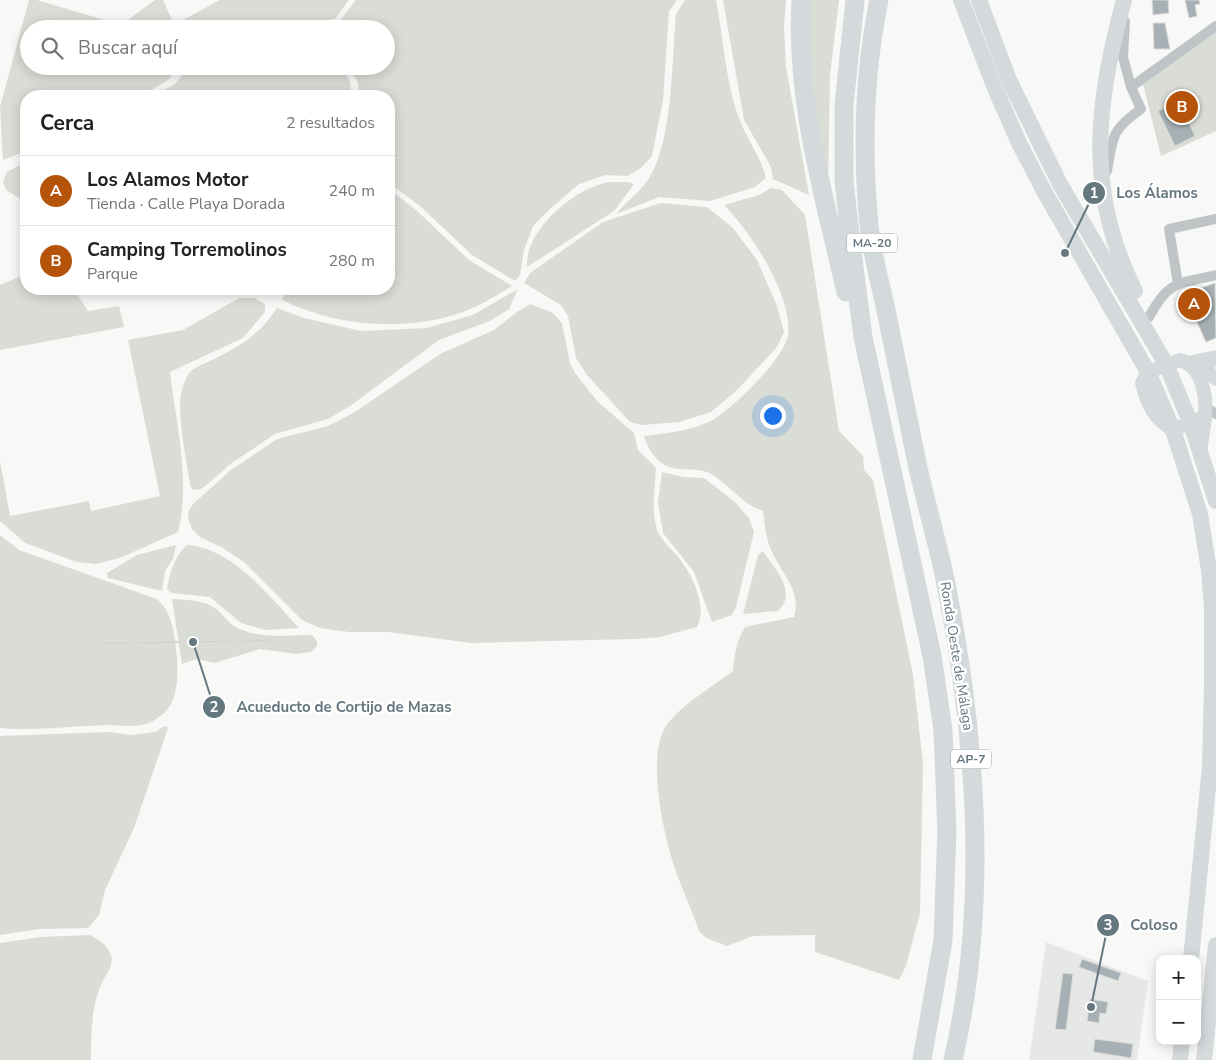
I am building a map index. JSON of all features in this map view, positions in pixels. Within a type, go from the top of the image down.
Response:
[{"type":"highway","points":[[801,0],[801,54],[809,126],[851,311],[863,337]]},
{"type":"highway","name":"MA-20","points":[[855,0],[844,105],[844,181],[863,337],[891,464]]},
{"type":"highway","name":"MA-20","points":[[879,0],[870,57],[865,112],[869,227],[916,458]]},
{"type":"highway","name":"Ronda Oeste de Málaga","points":[[916,458],[947,588],[969,724],[975,826],[972,929],[958,1038],[953,1060]]},
{"type":"highway","name":"Ronda Oeste de Málaga","points":[[891,464],[932,656],[943,730],[947,831],[943,940],[922,1060]]},
{"type":"main road","points":[[962,0],[994,86],[1018,143],[1093,278],[1145,378],[1181,452],[1200,514],[1209,570],[1212,609],[1210,767],[1191,955]]},
{"type":"main road","points":[[979,0],[1010,80],[1039,144],[1060,184],[1166,364],[1204,412],[1200,450],[1216,500]]},
{"type":"main road","points":[[1124,0],[1108,57],[1098,142],[1103,190],[1120,259],[1148,316],[1154,342]]},
{"type":"main road","points":[[1204,1060],[1214,1009],[1216,945]]},
{"type":"main road","points":[[1180,1060],[1182,1045]]},
{"type":"street","points":[[1103,190],[1113,138],[1121,123],[1141,109],[1131,87],[1124,57],[1124,0]]},
{"type":"street","points":[[1131,87],[1216,26]]},
{"type":"street","points":[[1178,284],[1169,229],[1216,219]]},
{"type":"street","points":[[1148,316],[1158,300],[1172,285],[1216,274]]},
{"type":"street","points":[[1145,378],[1166,364],[1180,360],[1189,363],[1215,357]]},
{"type":"street","points":[[1167,426],[1204,412],[1216,380],[1208,372],[1208,366],[1215,357]]},
{"type":"street","points":[[1189,363],[1196,372],[1204,412]]},
{"type":"shaded area","points":[[29,0],[37,0],[104,20],[24,20]]},
{"type":"shaded area","points":[[155,0],[163,0],[172,20],[128,20]]},
{"type":"shaded area","points":[[220,0],[349,0],[335,19],[183,20]]},
{"type":"shaded area","points":[[356,0],[677,0],[669,11],[663,100],[652,156],[641,168],[627,176],[605,175],[579,184],[551,208],[533,226],[524,250],[520,275],[515,281],[472,255],[420,206],[395,187],[395,90],[359,90],[358,83],[354,75],[395,75],[395,20],[341,19]]},
{"type":"shaded area","points":[[685,0],[716,0],[728,75],[735,105],[742,126],[761,162],[766,178],[755,187],[710,201],[659,197],[616,214],[648,180],[656,164],[667,123],[676,14]]},
{"type":"shaded area","points":[[723,0],[786,0],[784,27],[786,67],[809,195],[773,179],[771,167],[744,120]]},
{"type":"shaded area","points":[[806,0],[839,0],[830,75],[828,189],[815,118]]},
{"type":"shaded area","points":[[1216,32],[1216,131],[1161,156],[1143,84]]},
{"type":"shaded area","points":[[20,33],[20,75],[172,75],[168,80],[151,90],[20,90],[20,153],[3,160],[0,107]]},
{"type":"shaded area","points":[[182,75],[346,75],[350,81],[351,90],[164,90],[175,84]]},
{"type":"shaded area","points":[[20,165],[20,198],[6,190],[3,182],[7,172]]},
{"type":"shaded area","points":[[607,182],[628,182],[634,184],[614,211],[527,267],[528,255],[532,244],[545,222],[574,197],[592,187]]},
{"type":"shaded area","points":[[771,188],[782,190],[805,215],[839,431],[863,456],[864,470],[873,480],[913,675],[923,764],[920,913],[906,966],[899,980],[815,952],[815,935],[753,936],[727,946],[706,938],[699,931],[675,870],[660,803],[657,767],[658,750],[668,723],[690,702],[733,671],[736,648],[745,627],[794,617],[796,608],[791,585],[769,545],[763,511],[748,504],[709,473],[666,466],[650,450],[644,436],[689,429],[714,419],[746,393],[768,369],[785,345],[788,335],[788,319],[777,284],[757,247],[724,205],[759,195]]},
{"type":"shaded area","points":[[395,194],[416,210],[469,260],[512,286],[468,310],[422,322],[398,324],[350,321],[303,309],[282,300],[284,295],[395,295]]},
{"type":"shaded area","points":[[661,203],[707,207],[733,228],[757,260],[777,306],[784,332],[777,347],[737,390],[711,412],[679,422],[642,425],[630,422],[587,375],[576,358],[568,316],[561,305],[524,283],[530,273],[603,222]]},
{"type":"shaded area","points":[[20,277],[20,295],[78,295],[88,311],[119,306],[124,327],[0,350],[0,285]]},
{"type":"shaded area","points":[[518,289],[509,309],[490,321],[439,340],[350,406],[328,419],[275,434],[229,465],[201,489],[193,490],[190,485],[180,415],[181,394],[186,378],[195,368],[250,338],[265,324],[277,308],[304,318],[361,331],[427,328],[473,315]]},
{"type":"shaded area","points":[[239,298],[254,298],[265,304],[265,312],[243,338],[170,372],[183,472],[182,512],[178,532],[122,557],[97,564],[77,562],[25,543],[0,521],[0,461],[10,516],[89,501],[91,511],[160,496],[128,340],[183,330]]},
{"type":"shaded area","points":[[530,304],[553,313],[562,323],[570,363],[575,373],[598,402],[634,433],[638,450],[656,468],[654,507],[657,530],[683,564],[697,590],[701,610],[697,627],[660,637],[634,639],[471,643],[388,632],[349,632],[320,628],[302,620],[244,562],[223,548],[200,537],[192,529],[188,518],[189,510],[193,504],[231,470],[277,439],[328,426],[355,412],[440,354],[494,330]]},
{"type":"shaded area","points":[[662,472],[683,477],[704,478],[735,502],[749,518],[754,532],[736,607],[732,615],[712,622],[694,572],[663,533],[658,503]]},
{"type":"shaded area","points":[[0,535],[19,550],[157,599],[170,618],[176,650],[177,685],[171,705],[164,713],[144,725],[27,729],[0,728]]},
{"type":"shaded area","points":[[176,545],[173,559],[165,571],[162,591],[108,578],[107,573],[137,555]]},
{"type":"shaded area","points":[[187,545],[204,548],[235,564],[263,589],[299,628],[265,630],[241,623],[210,597],[171,593],[167,589],[171,571],[179,555]]},
{"type":"shaded area","points":[[763,551],[778,573],[785,588],[784,604],[778,611],[743,614],[758,555]]},
{"type":"shaded area","points":[[172,599],[195,601],[211,606],[233,625],[248,632],[276,636],[312,635],[317,641],[317,646],[311,652],[296,654],[260,649],[215,663],[196,659],[182,664]]},
{"type":"shaded area","points":[[165,726],[168,728],[134,828],[105,890],[99,915],[88,928],[39,929],[0,935],[0,736],[110,732],[131,735],[155,732]]},
{"type":"shaded area","points":[[90,935],[105,945],[112,959],[95,1004],[91,1033],[91,1060],[0,1060],[0,943],[41,937]]},
{"type":"shaded area","points":[[1046,942],[1148,981],[1137,1060],[1029,1060]]},
{"type":"building","points":[[1152,0],[1168,0],[1169,13],[1153,15]]},
{"type":"building","points":[[1185,0],[1199,0],[1200,4],[1195,5],[1197,16],[1189,18]]},
{"type":"building","points":[[1153,23],[1165,23],[1170,49],[1154,49]]},
{"type":"building","points":[[1179,101],[1195,136],[1175,146],[1158,111]]},
{"type":"building","points":[[1215,283],[1216,338],[1206,342],[1184,294]]},
{"type":"building","points":[[63,639],[106,643],[263,640],[290,644],[263,641],[107,644]]},
{"type":"building","points":[[1082,959],[1121,973],[1118,981],[1079,967]]},
{"type":"building","points":[[1063,973],[1073,974],[1066,1030],[1055,1029]]},
{"type":"building","points":[[1090,999],[1108,1002],[1106,1014],[1100,1013],[1099,1023],[1087,1021]]},
{"type":"building","points":[[1095,1039],[1133,1044],[1131,1058],[1093,1052]]},
{"type":"place","name":"Camping Torremolinos","points":[[1182,107]]},
{"type":"place","name":"Los Álamos","points":[[1065,253]]},
{"type":"place","name":"Los Alamos Motor","points":[[1194,304]]},
{"type":"place","name":"Acueducto de Cortijo de Mazas","points":[[193,642]]},
{"type":"place","name":"Coloso","points":[[1091,1007]]}]
